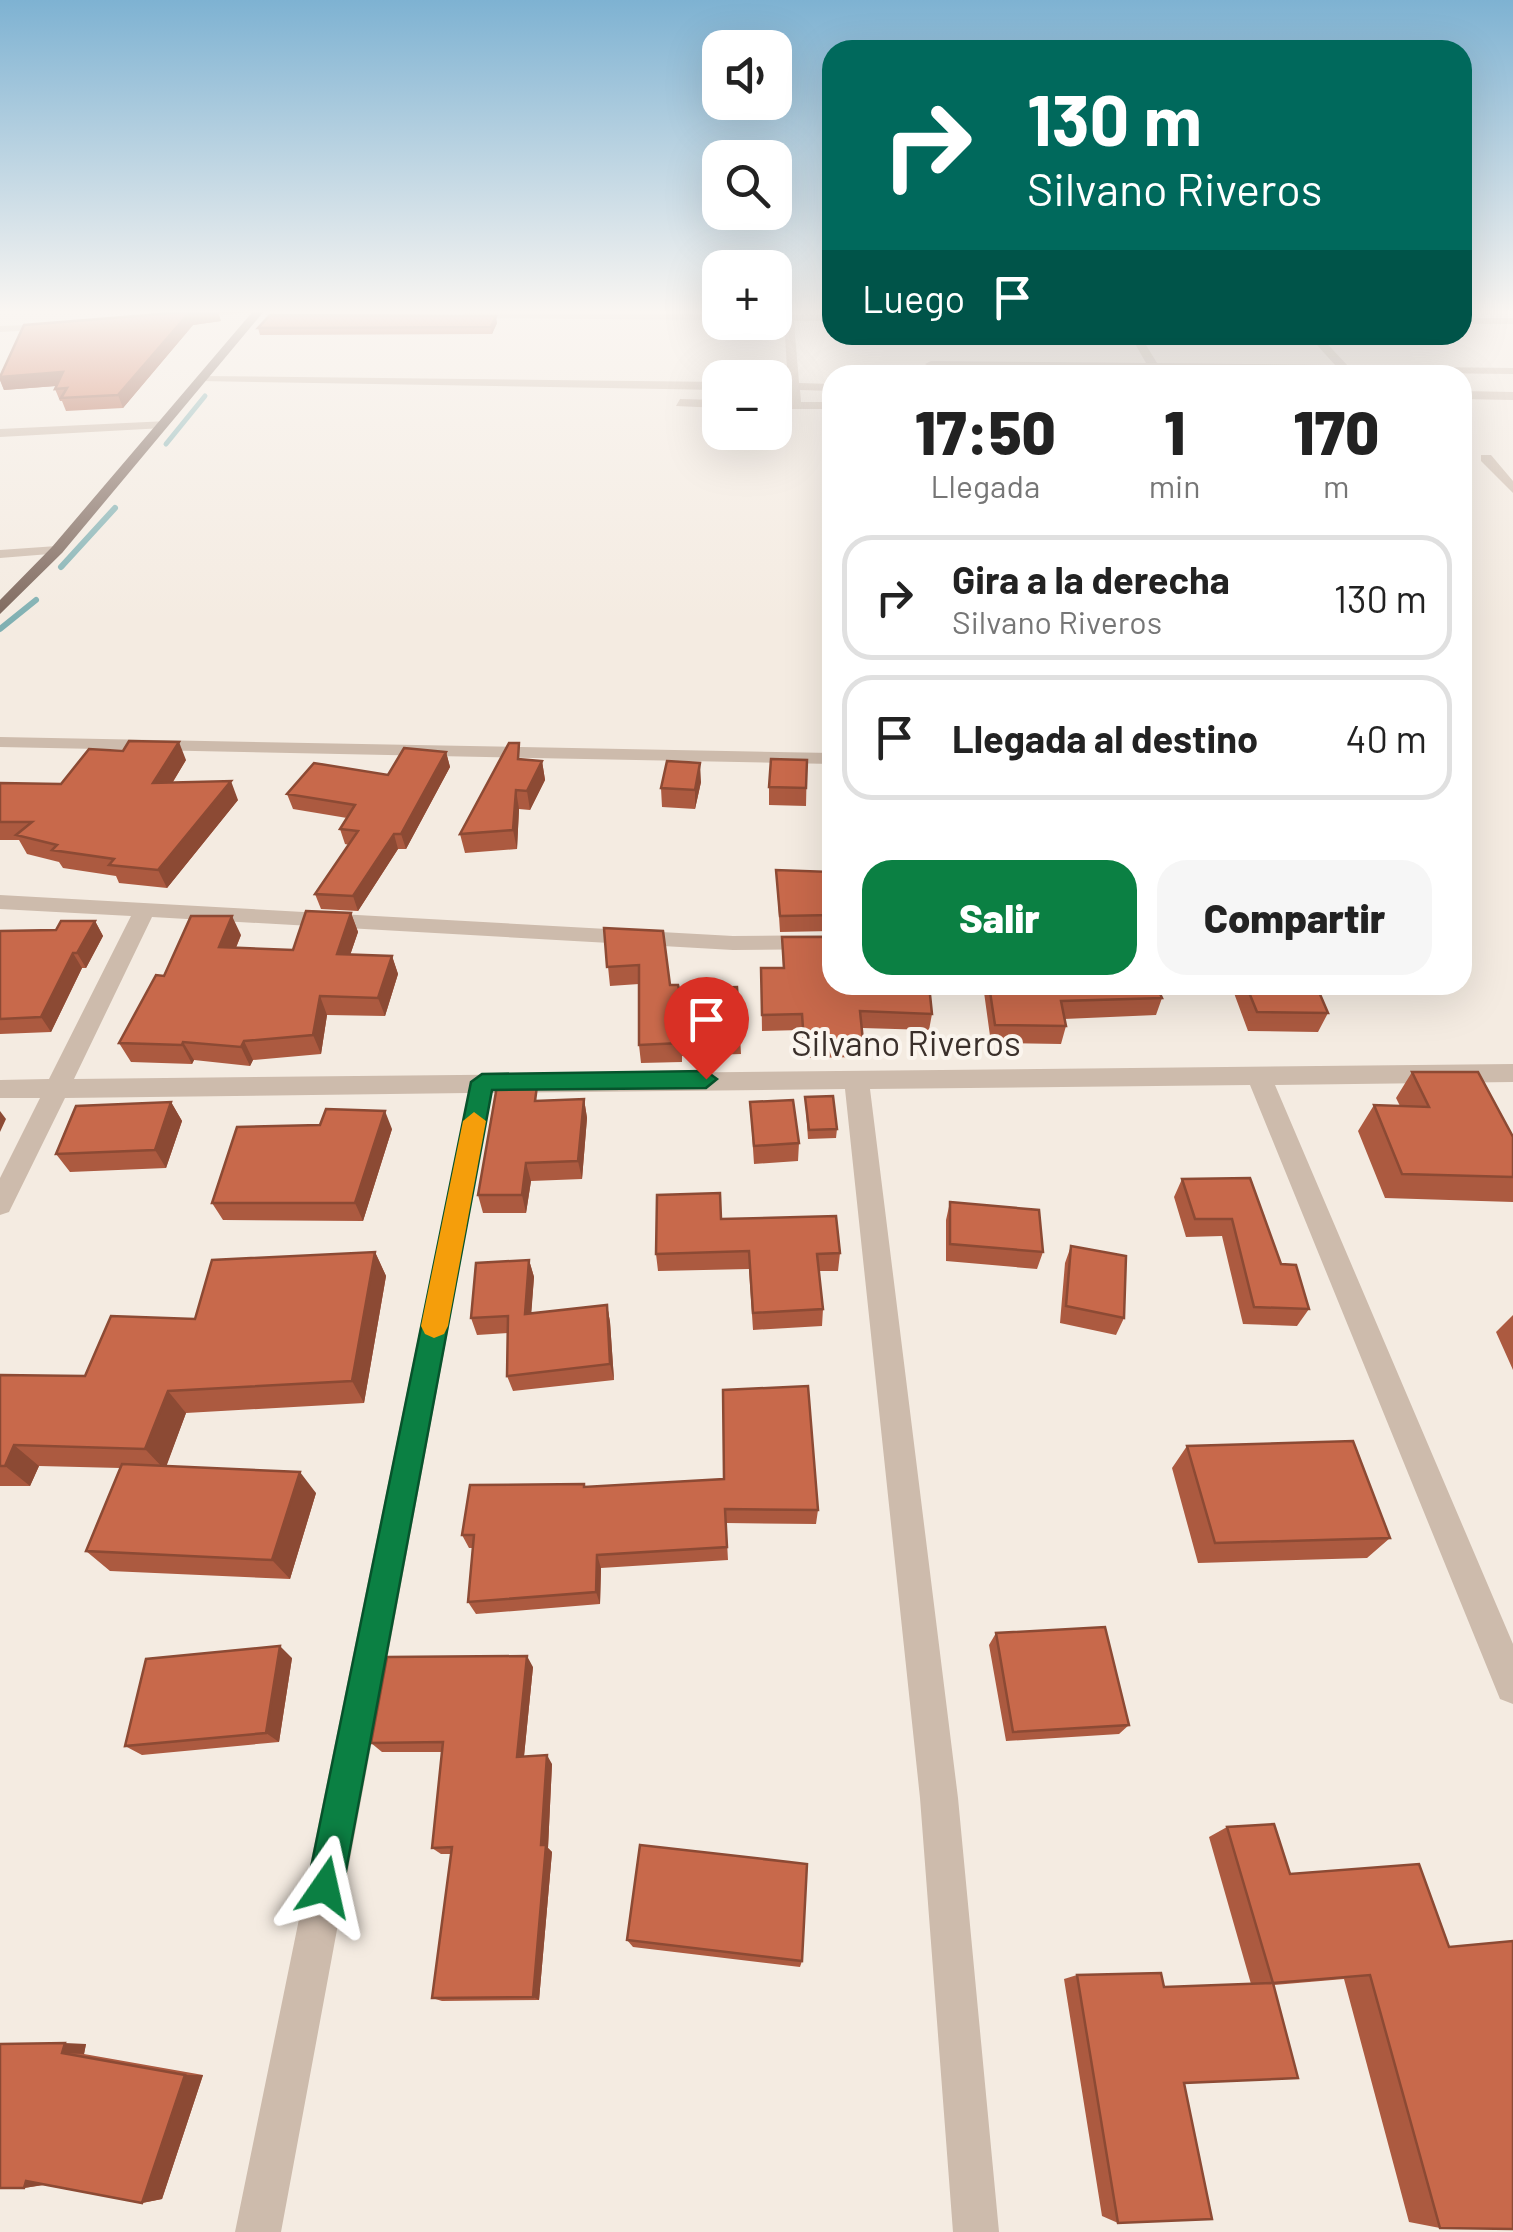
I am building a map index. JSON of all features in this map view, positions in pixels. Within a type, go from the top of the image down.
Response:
[{"type":"main road","points":[[0,609],[57,550],[173,414]]},
{"type":"street","points":[[0,433],[164,424]]},
{"type":"street","points":[[1513,458],[1486,458],[1513,490]]},
{"type":"street","points":[[0,554],[57,550]]},
{"type":"street","points":[[0,742],[822,759]]},
{"type":"street","points":[[0,902],[733,943],[822,942]]},
{"type":"street","points":[[0,1204],[144,912]]},
{"type":"street","name":"Silvano Riveros","points":[[0,1089],[1513,1073]]},
{"type":"street","points":[[1259,1076],[1513,1686]]},
{"type":"street","points":[[856,1078],[938,1798],[976,2232]]},
{"type":"street","points":[[258,2232],[482,1082]]},
{"type":"building","points":[[129,741],[179,742],[153,783],[231,781],[158,870],[109,865],[114,859],[52,850],[57,845],[16,835],[32,822],[0,822],[0,783],[61,784],[89,749],[123,751]]},
{"type":"building","points":[[509,743],[519,743],[518,759],[542,761],[527,791],[516,790],[513,830],[460,834]]},
{"type":"building","points":[[404,748],[446,752],[401,834],[394,834],[353,896],[315,894],[358,831],[340,829],[355,805],[287,794],[314,763],[388,775]]},
{"type":"building","points":[[771,759],[807,760],[806,788],[769,787]]},
{"type":"building","points":[[667,761],[700,763],[695,790],[661,788]]},
{"type":"building","points":[[776,870],[822,872],[822,915],[780,916]]},
{"type":"building","points":[[306,911],[351,913],[337,954],[392,956],[378,998],[320,996],[313,1035],[244,1041],[241,1047],[183,1042],[119,1043],[156,975],[164,976],[191,916],[232,916],[219,947],[293,950]]},
{"type":"building","points":[[61,921],[95,921],[77,953],[73,953],[41,1017],[0,1019],[0,931],[56,930]]},
{"type":"building","points":[[604,928],[663,931],[670,985],[678,985],[679,989],[737,987],[740,1035],[681,1037],[681,1043],[639,1045],[639,965],[607,967]]},
{"type":"building","points":[[782,937],[822,937],[822,995],[930,995],[932,1014],[860,1011],[863,1041],[804,1042],[802,1014],[762,1015],[761,968],[784,968]]},
{"type":"building","points":[[990,995],[1162,998],[1061,1001],[1066,1026],[995,1025]]},
{"type":"building","points":[[1250,995],[1320,995],[1328,1013],[1257,1012]]},
{"type":"building","points":[[1412,1072],[1478,1072],[1513,1137],[1513,1177],[1402,1174],[1374,1105],[1429,1107]]},
{"type":"building","points":[[497,1086],[537,1086],[535,1101],[584,1099],[578,1161],[526,1163],[522,1195],[478,1195]]},
{"type":"building","points":[[833,1096],[837,1129],[809,1130],[805,1097]]},
{"type":"building","points":[[793,1100],[799,1143],[754,1146],[750,1102]]},
{"type":"building","points":[[171,1102],[155,1150],[56,1154],[76,1106]]},
{"type":"building","points":[[326,1109],[385,1111],[355,1203],[212,1203],[237,1127],[320,1125]]},
{"type":"building","points":[[1250,1178],[1281,1264],[1296,1265],[1309,1309],[1254,1307],[1232,1219],[1195,1219],[1182,1179]]},
{"type":"building","points":[[720,1193],[721,1219],[836,1216],[840,1253],[817,1254],[823,1309],[753,1313],[749,1251],[656,1254],[657,1195]]},
{"type":"building","points":[[950,1202],[1039,1210],[1043,1252],[950,1244]]},
{"type":"building","points":[[1071,1246],[1126,1256],[1124,1318],[1066,1306]]},
{"type":"building","points":[[375,1252],[352,1381],[168,1391],[145,1449],[14,1445],[5,1466],[0,1466],[0,1375],[85,1376],[111,1316],[195,1319],[212,1260]]},
{"type":"building","points":[[529,1260],[525,1314],[607,1305],[610,1364],[507,1376],[508,1316],[471,1318],[476,1263]]},
{"type":"building","points":[[808,1386],[818,1510],[725,1509],[727,1547],[597,1555],[596,1592],[468,1602],[474,1535],[462,1535],[470,1485],[584,1487],[724,1479],[723,1390]]},
{"type":"building","points":[[1353,1441],[1390,1538],[1215,1543],[1187,1446]]},
{"type":"building","points":[[122,1464],[300,1472],[272,1560],[86,1551]]},
{"type":"building","points":[[1105,1627],[1129,1725],[1013,1732],[996,1633]]},
{"type":"building","points":[[280,1646],[266,1733],[125,1746],[146,1659]]},
{"type":"building","points":[[527,1656],[517,1757],[547,1755],[541,1845],[546,1845],[533,1997],[432,1998],[452,1847],[432,1848],[443,1742],[371,1743],[387,1657]]},
{"type":"building","points":[[1274,1824],[1290,1874],[1419,1864],[1449,1947],[1513,1941],[1513,2229],[1440,2228],[1370,1975],[1273,1983],[1227,1827]]},
{"type":"building","points":[[640,1845],[807,1864],[802,1961],[627,1940]]},
{"type":"building","points":[[1161,1973],[1164,1987],[1273,1983],[1298,2078],[1184,2083],[1212,2219],[1118,2223],[1077,1975]]},
{"type":"building","points":[[65,2043],[62,2053],[185,2075],[142,2203],[26,2181],[24,2188],[0,2188],[0,2044]]},
{"type":"waterway","points":[[166,444],[190,414]]},
{"type":"waterway","points":[[61,567],[115,508]]},
{"type":"waterway","points":[[0,629],[36,600]]},
{"type":"slow traffic","points":[[434,1326],[474,1121]]},
{"type":"route","points":[[325,1887],[482,1082],[706,1079]]}]
